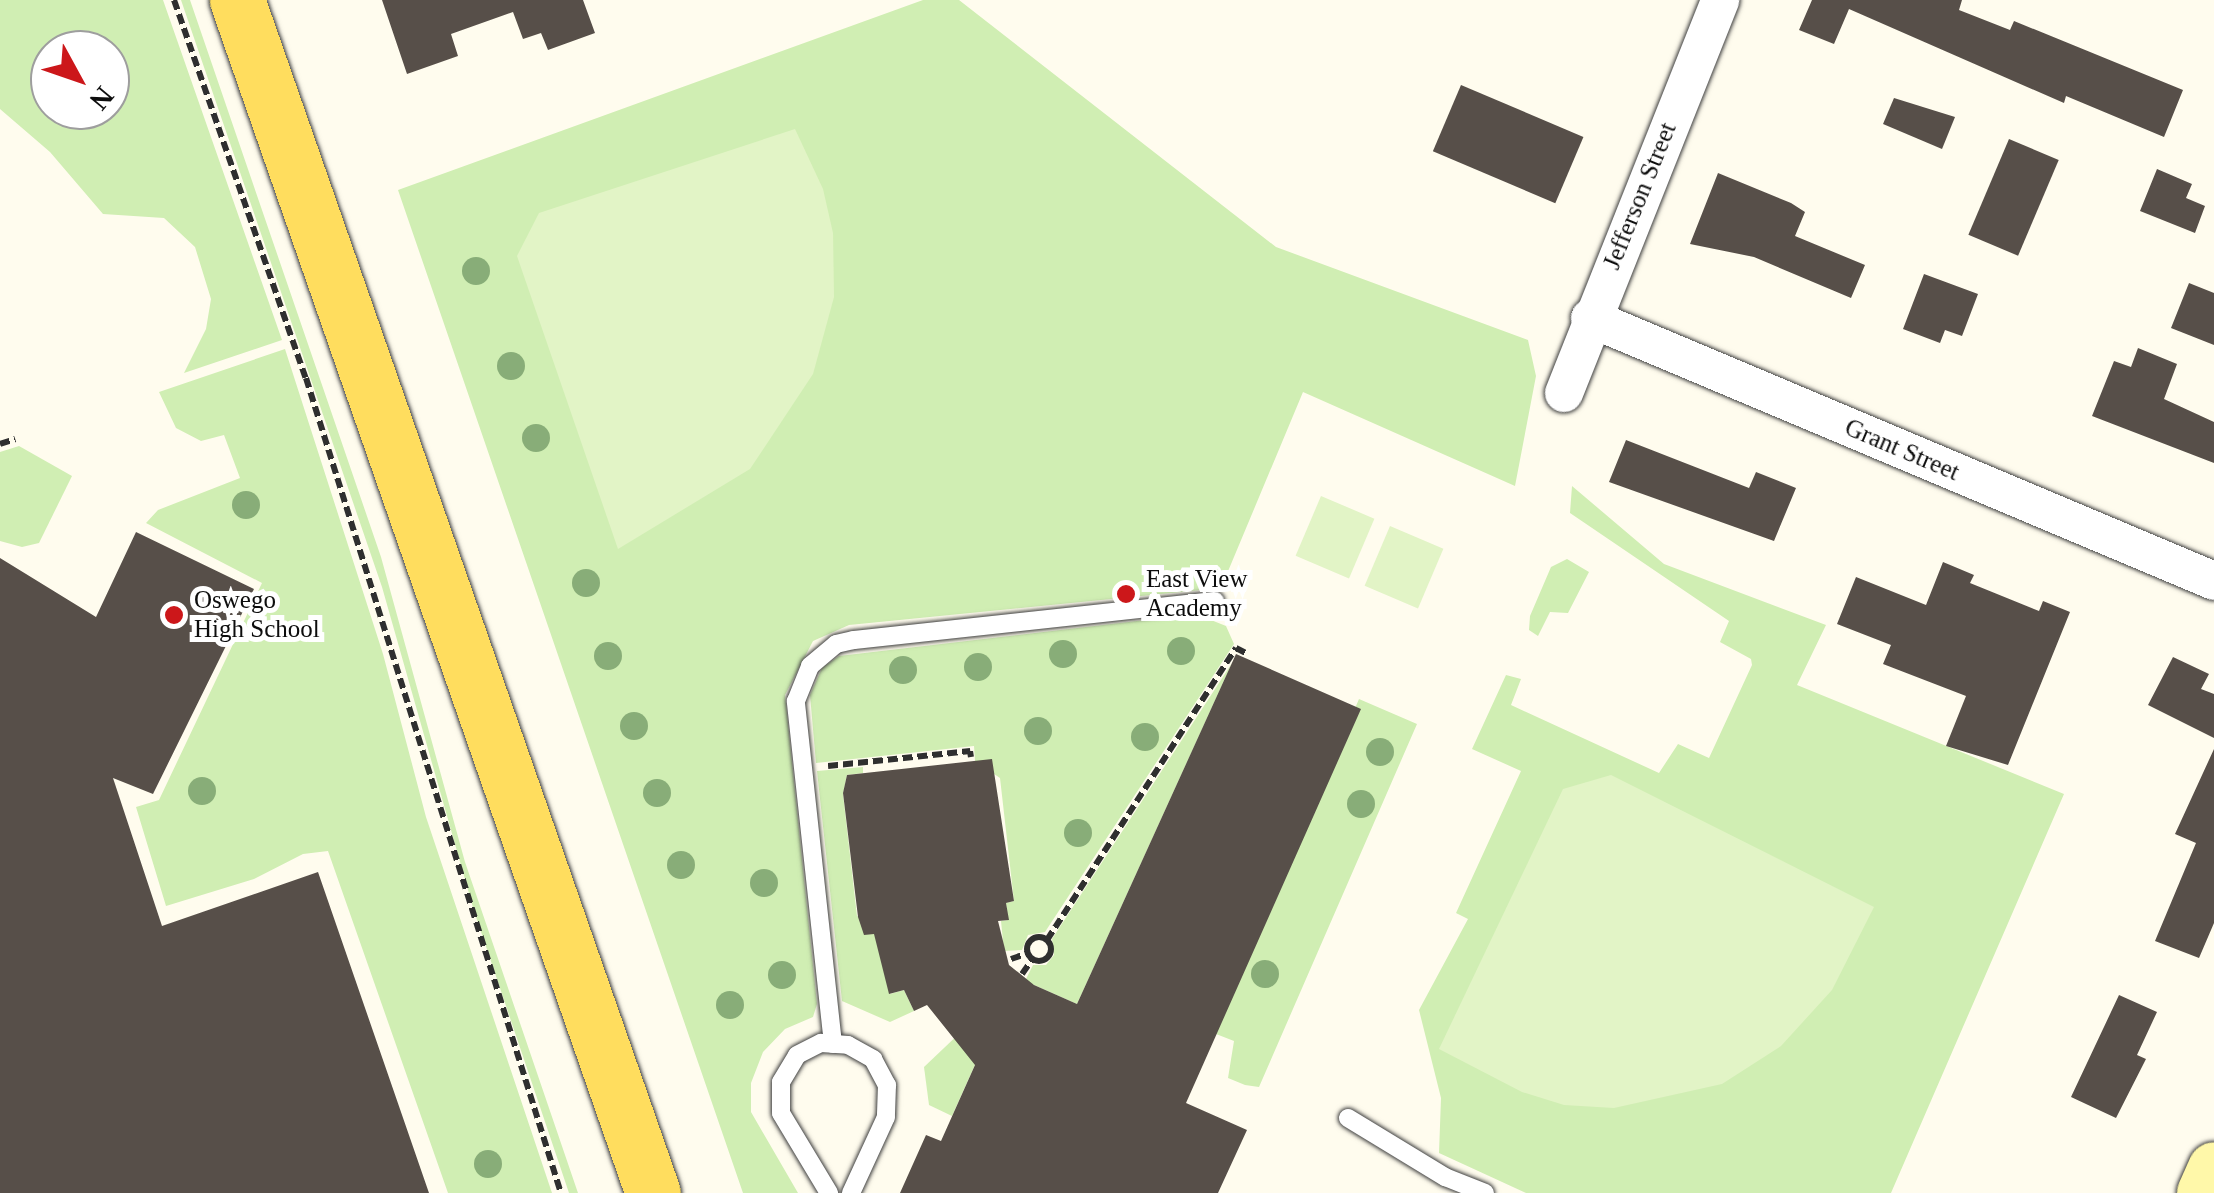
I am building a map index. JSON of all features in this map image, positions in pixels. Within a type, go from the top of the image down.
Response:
[{"type":"main road","points":[[238,0],[653,1193]]},
{"type":"main road","points":[[2203,1193],[2214,1168]]},
{"type":"street","name":"Jefferson Street","points":[[1564,393],[1590,318],[1720,0]]},
{"type":"street","name":"Grant Street","points":[[1590,318],[2214,581]]},
{"type":"lane","points":[[833,1044],[802,769],[801,682],[836,644],[1215,601]]},
{"type":"lane","points":[[830,1193],[781,1113],[781,1082],[798,1055],[833,1044],[873,1059],[888,1085],[886,1117],[850,1193]]},
{"type":"lane","points":[[1348,1118],[1445,1177],[1485,1193]]},
{"type":"path","points":[[174,0],[306,378],[561,1193]]},
{"type":"path","points":[[0,444],[15,439]]},
{"type":"path","points":[[1011,959],[1049,956],[1047,940],[1236,648],[1246,653]]},
{"type":"path","points":[[802,769],[870,765],[970,751],[970,757]]},
{"type":"path","points":[[1022,974],[1030,956],[1030,940],[1047,940]]},
{"type":"green space","points":[[0,0],[163,0],[282,340],[184,373],[206,329],[211,299],[195,247],[164,218],[103,214],[50,152],[0,109]]},
{"type":"green space","points":[[181,0],[190,0],[381,557],[465,862],[578,1193],[569,1193],[474,911],[382,587]]},
{"type":"green space","points":[[923,0],[959,0],[1276,247],[1528,340],[1536,376],[1515,486],[1303,392],[1221,588],[849,625],[813,641],[785,695],[817,1004],[813,1017],[785,1029],[763,1052],[751,1083],[751,1112],[798,1193],[743,1193],[398,190]]},
{"type":"green space","points":[[795,129],[823,189],[833,233],[834,297],[813,374],[750,469],[618,549],[517,256],[539,213]]},
{"type":"green space","points":[[285,349],[383,654],[426,817],[552,1193],[448,1193],[328,851],[303,854],[254,879],[166,906],[136,807],[159,800],[262,583],[146,523],[158,510],[240,478],[224,435],[201,441],[176,428],[159,392]]},
{"type":"green space","points":[[19,446],[72,476],[39,543],[22,547],[0,541],[0,452]]},
{"type":"green space","points":[[1572,486],[1664,564],[1826,625],[1797,685],[2064,794],[1891,1193],[1526,1193],[1439,1153],[1441,1098],[1419,1010],[1468,919],[1456,913],[1521,771],[1472,749],[1506,675],[1521,679],[1511,705],[1659,773],[1678,744],[1709,758],[1752,665],[1751,659],[1720,642],[1729,621],[1570,513]]},
{"type":"green space","points":[[1321,496],[1374,519],[1349,578],[1296,556]]},
{"type":"green space","points":[[1390,526],[1443,549],[1418,608],[1365,586]]},
{"type":"green space","points":[[1567,559],[1589,572],[1568,613],[1550,612],[1538,636],[1529,630],[1530,616],[1551,567]]},
{"type":"green space","points":[[1196,614],[1226,626],[1234,644],[1045,932],[1028,935],[1022,950],[1004,951],[1001,921],[1008,920],[1006,903],[1014,901],[1000,778],[975,761],[974,746],[816,763],[810,695],[822,668],[839,656]]},
{"type":"green space","points":[[1232,663],[1077,1004],[1025,981],[1033,965],[1046,965],[1054,955],[1052,939]]},
{"type":"green space","points":[[1359,699],[1417,724],[1259,1087],[1245,1085],[1228,1078],[1234,1041],[1216,1034]]},
{"type":"green space","points":[[863,767],[863,773],[847,775],[843,794],[857,916],[886,932],[890,994],[904,990],[914,1011],[890,1022],[842,1001],[817,771]]},
{"type":"green space","points":[[1611,775],[1874,907],[1832,990],[1781,1046],[1722,1084],[1614,1108],[1564,1105],[1522,1092],[1439,1049],[1563,789]]},
{"type":"green space","points":[[964,1029],[987,1038],[952,1116],[929,1105],[924,1067]]},
{"type":"building","points":[[382,0],[583,0],[595,33],[548,50],[541,33],[523,39],[513,12],[451,34],[458,56],[407,74]]},
{"type":"building","points":[[1812,0],[1962,0],[1959,10],[2010,30],[2014,21],[2183,90],[2164,137],[2066,96],[2064,103],[1849,9],[1834,44],[1799,30]]},
{"type":"building","points":[[1461,85],[1583,137],[1555,203],[1433,151]]},
{"type":"building","points":[[1894,98],[1955,117],[1942,149],[1883,124]]},
{"type":"building","points":[[2009,139],[2059,160],[2018,256],[1968,235]]},
{"type":"building","points":[[2157,169],[2192,184],[2186,198],[2205,206],[2195,233],[2140,211]]},
{"type":"building","points":[[1718,173],[1791,203],[1805,212],[1795,236],[1865,265],[1851,298],[1754,257],[1690,244]]},
{"type":"building","points":[[1924,274],[1978,294],[1962,336],[1945,330],[1940,343],[1903,329]]},
{"type":"building","points":[[2189,283],[2214,293],[2214,345],[2171,328]]},
{"type":"building","points":[[2138,348],[2177,364],[2164,399],[2214,422],[2214,463],[2092,416],[2114,361],[2131,367]]},
{"type":"building","points":[[1626,440],[1749,488],[1756,472],[1796,488],[1774,541],[1609,482]]},
{"type":"building","points":[[136,532],[254,589],[153,794],[113,778],[162,926],[318,872],[429,1193],[0,1193],[0,558],[96,617]]},
{"type":"building","points":[[1943,562],[1974,575],[1970,583],[2039,611],[2043,601],[2070,612],[2008,765],[1946,746],[1966,696],[1883,664],[1891,645],[1837,624],[1856,577],[1926,605]]},
{"type":"building","points":[[1236,654],[1361,709],[1186,1103],[1247,1130],[1218,1193],[900,1193],[926,1135],[941,1141],[975,1065],[927,1005],[914,1011],[904,990],[889,994],[874,934],[864,935],[858,917],[843,793],[847,775],[992,759],[1014,901],[1006,903],[1009,920],[998,921],[1009,965],[1034,985],[1077,1004]]},
{"type":"building","points":[[2173,657],[2209,674],[2201,689],[2214,694],[2214,738],[2148,705]]},
{"type":"building","points":[[2214,749],[2214,923],[2199,958],[2155,941],[2196,843],[2175,834]]},
{"type":"building","points":[[2119,995],[2157,1012],[2137,1055],[2146,1059],[2116,1118],[2071,1097]]},
{"type":"place","name":"East View Academy","points":[[1126,594]]},
{"type":"place","name":"Oswego High School","points":[[174,615]]}]
